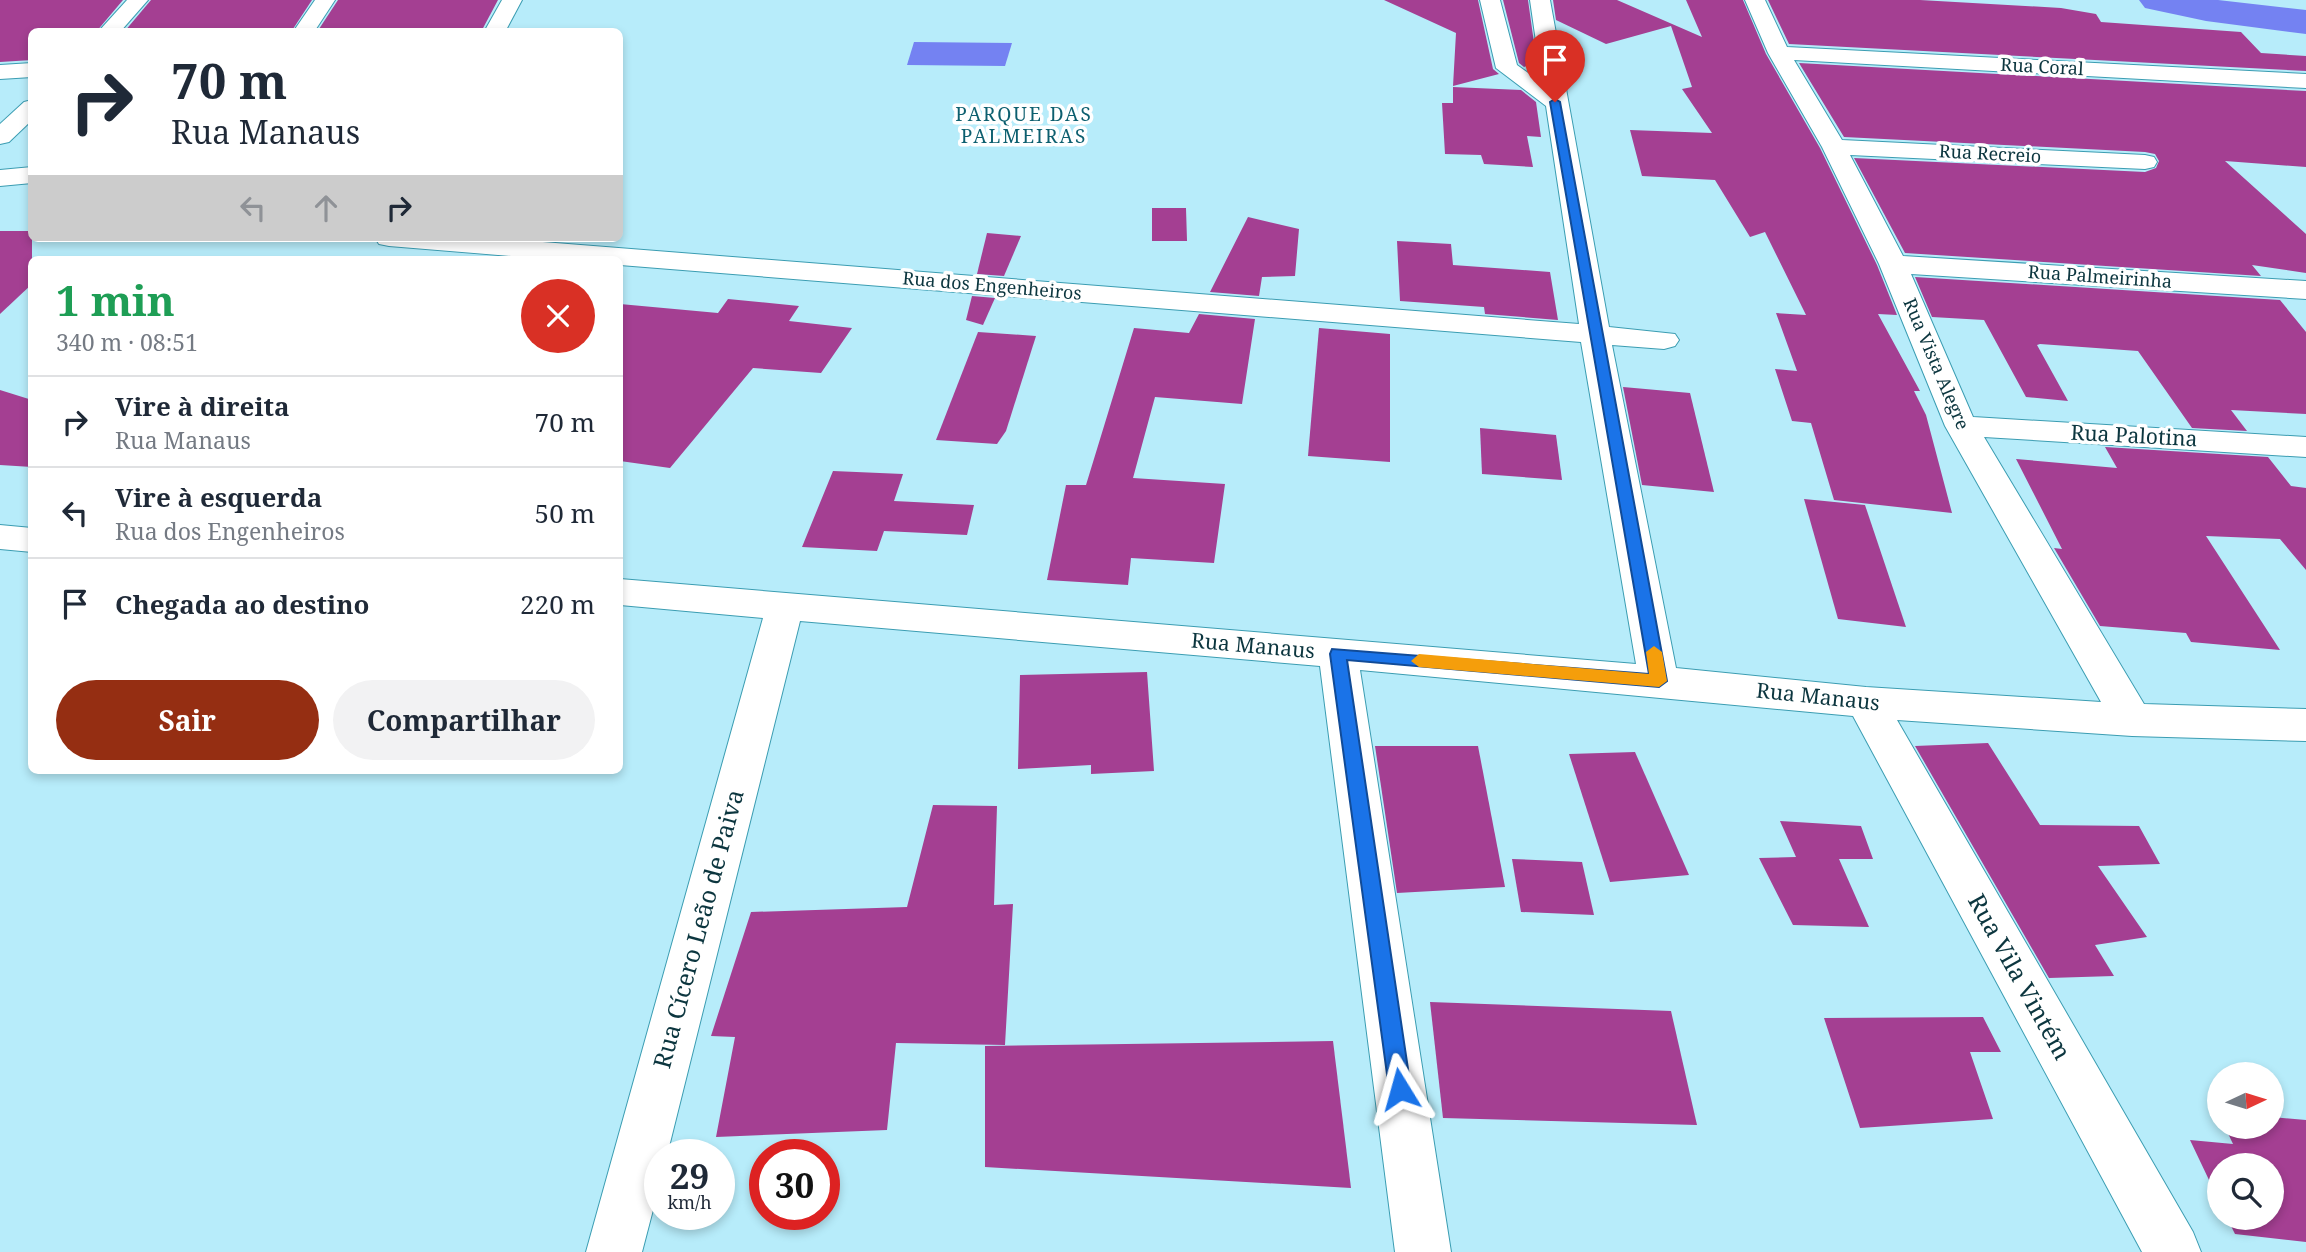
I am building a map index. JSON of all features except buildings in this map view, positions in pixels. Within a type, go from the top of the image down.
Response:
[{"type":"street","points":[[112,28],[138,0]]},
{"type":"street","points":[[306,28],[325,0]]},
{"type":"street","points":[[496,28],[512,0]]},
{"type":"street","points":[[1490,0],[1507,68],[1555,102]]},
{"type":"street","points":[[1540,0],[1595,334],[1659,681]]},
{"type":"street","name":"Rua Vista Alegre","points":[[1755,0],[1779,53],[1834,147],[1893,264],[1961,426],[2132,720]]},
{"type":"street","name":"Rua Coral","points":[[1779,53],[2306,81]]},
{"type":"street","points":[[0,72],[28,70]]},
{"type":"street","points":[[0,137],[28,111]]},
{"type":"street","name":"Rua Recreio","points":[[1834,147],[2145,162]]},
{"type":"street","points":[[0,178],[28,175]]},
{"type":"street","name":"Rua dos Engenheiros","points":[[439,242],[615,256]]},
{"type":"street","name":"Rua dos Engenheiros","points":[[623,257],[1664,340]]},
{"type":"street","name":"Rua Palmeirinha","points":[[1893,264],[2306,290]]},
{"type":"street","name":"Rua Palotina","points":[[1961,426],[2306,447]]},
{"type":"street","points":[[0,537],[28,540]]},
{"type":"street","name":"Rua Manaus","points":[[623,592],[1659,681],[1866,702],[2132,720],[2306,725]]},
{"type":"street","name":"Rua Cícero Leão de Paiva","points":[[614,1252],[785,606]]},
{"type":"street","points":[[1338,654],[1423,1252]]},
{"type":"street","name":"Rua Vila Vintém","points":[[1866,702],[2173,1252]]},
{"type":"water","points":[[914,42],[1012,43],[1005,66],[907,65]]},
{"type":"waterway","points":[[2158,0],[2206,10],[2306,22]]},
{"type":"slow traffic","points":[[1419,661],[1659,681],[1654,652]]},
{"type":"district","name":"PARQUE DAS PALMEIRAS","points":[[1024,125]]},
{"type":"route","points":[[1400,1089],[1338,654],[1659,681],[1555,102]]}]
